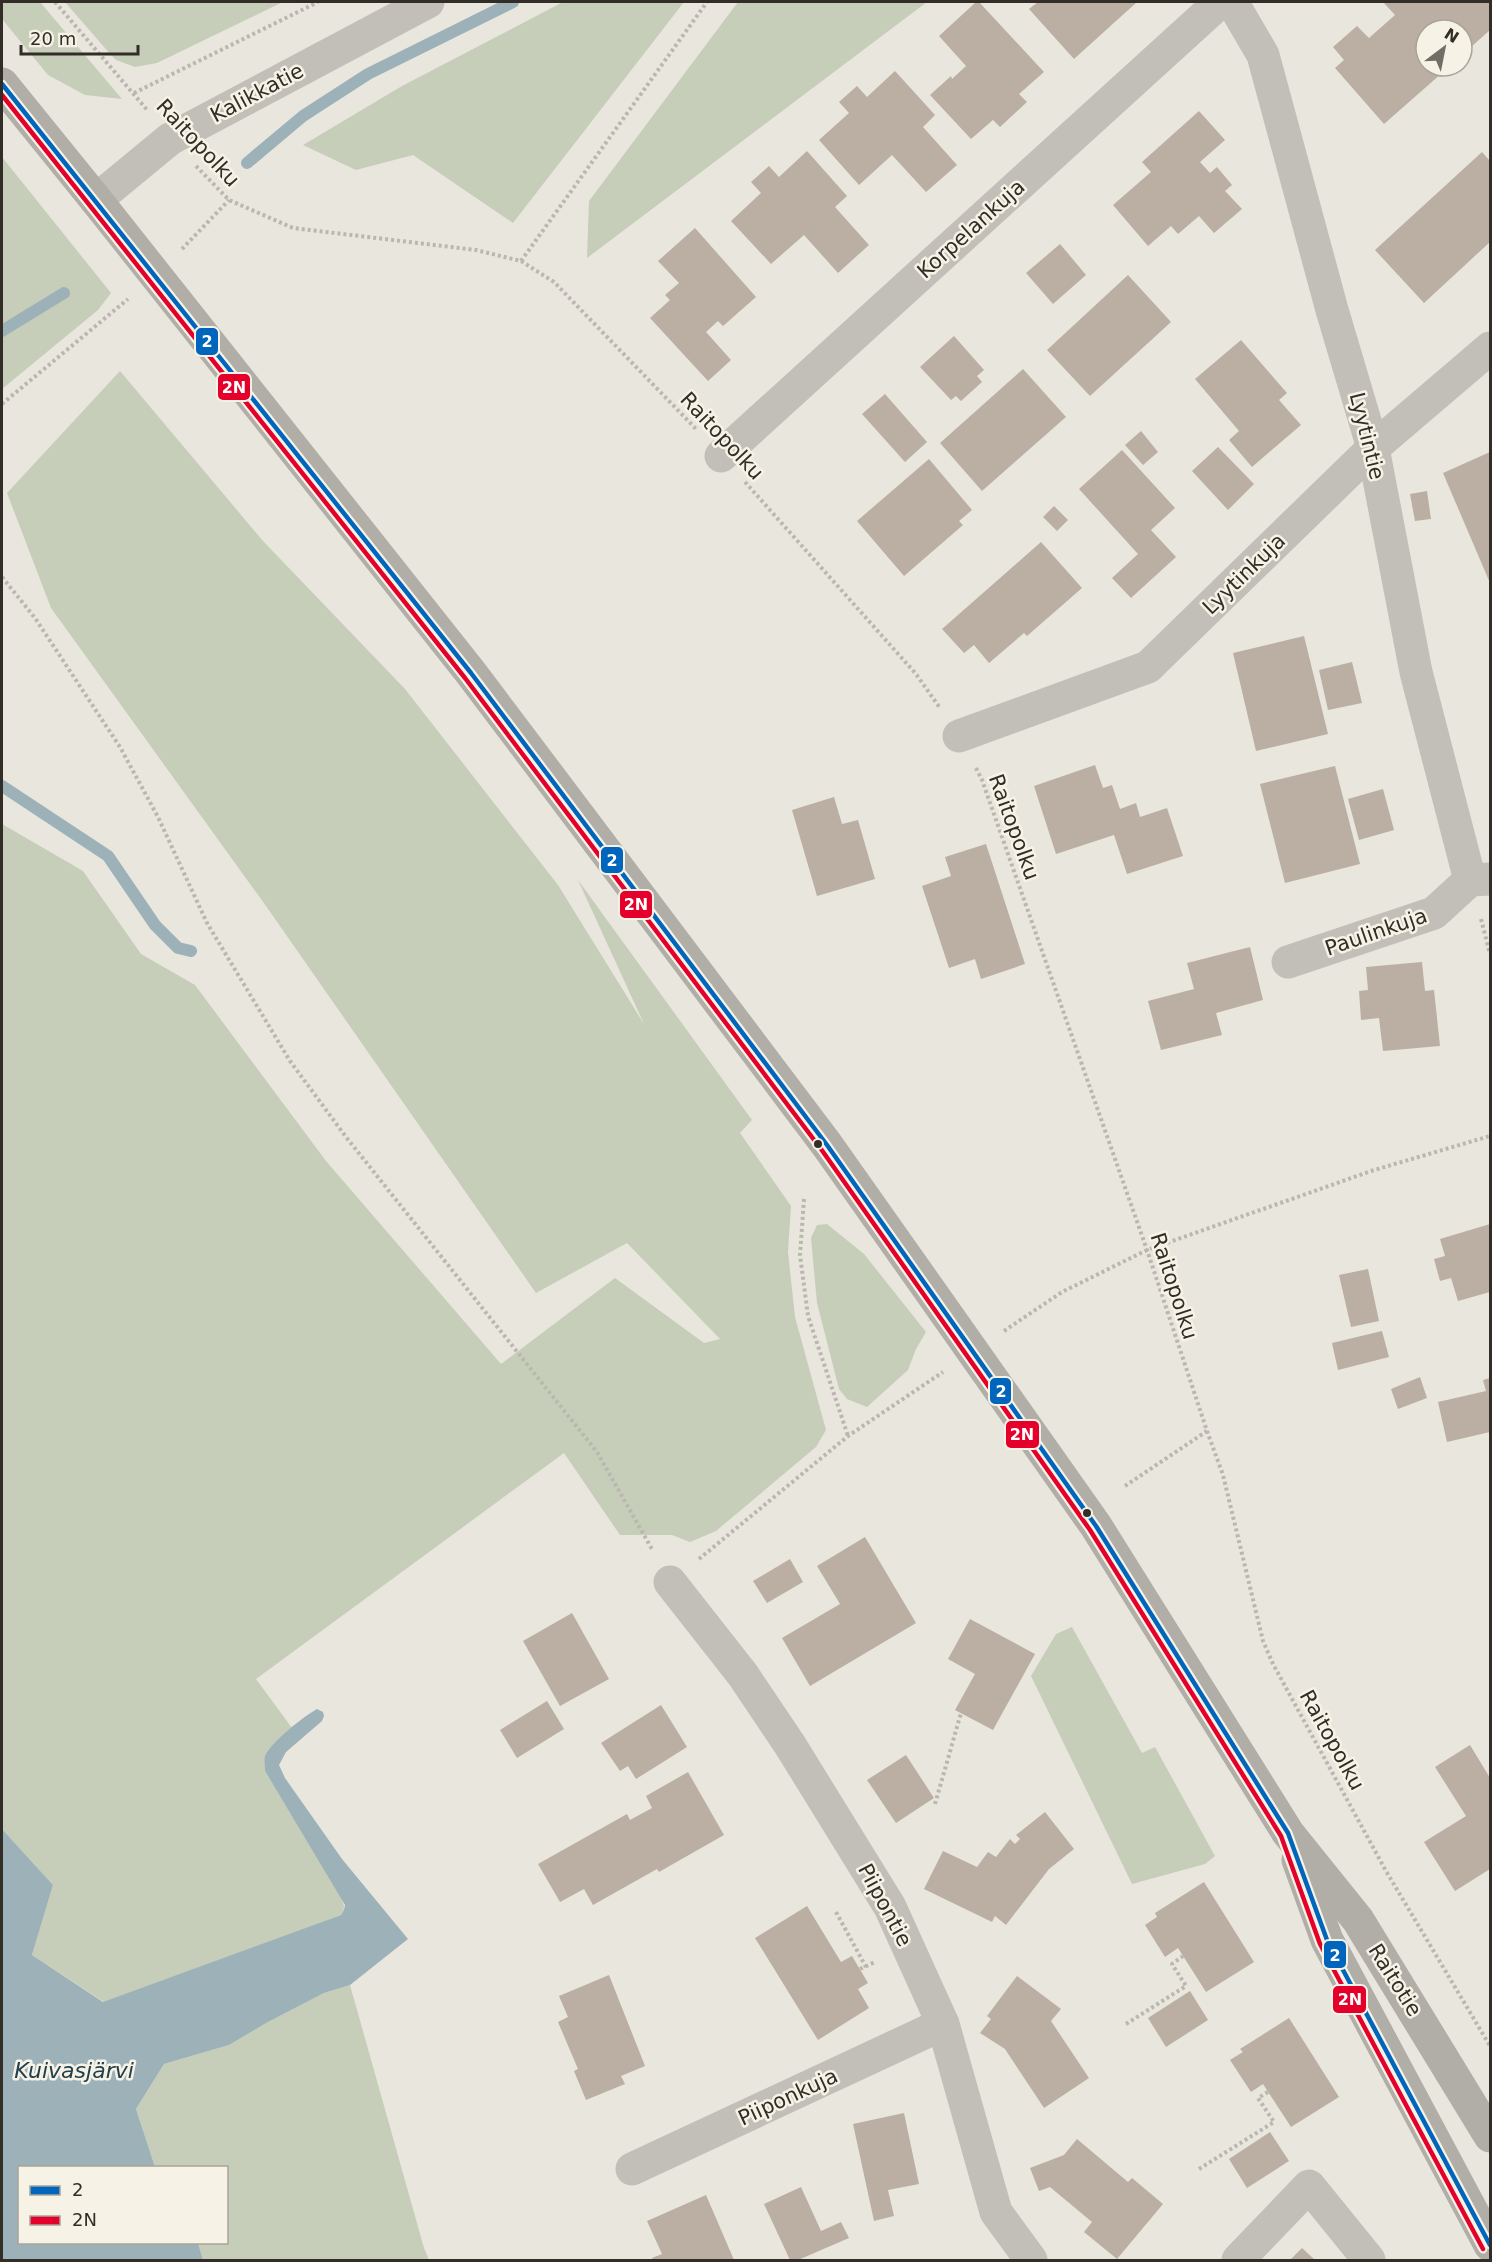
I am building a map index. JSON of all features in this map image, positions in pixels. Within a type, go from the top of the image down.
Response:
[{"type":"main road","name":"Raitotie","points":[[2,84],[471,673],[827,1145],[1096,1526],[1288,1833],[1358,1920],[1491,2136]]},
{"type":"main road","name":"Raitotie","points":[[1288,1833],[1328,1940],[1491,2245]]},
{"type":"street","name":"Kalikkatie","points":[[96,200],[170,139],[428,2]]},
{"type":"street","name":"Korpelankuja","points":[[721,456],[1220,2]]},
{"type":"street","name":"Lyytintie","points":[[1232,2],[1263,56],[1332,310],[1373,448],[1416,672],[1480,880]]},
{"type":"street","name":"Lyytinkuja","points":[[959,735],[1148,667],[1373,448],[1491,348]]},
{"type":"street","name":"Paulinkuja","points":[[1288,962],[1434,913],[1480,880]]},
{"type":"street","name":"Piipontie","points":[[670,1582],[743,1675],[790,1745],[890,1907],[943,2024],[996,2212],[1030,2260]]},
{"type":"street","name":"Piiponkuja","points":[[632,2169],[943,2024]]},
{"type":"street","points":[[1238,2260],[1309,2186],[1369,2260]]},
{"type":"path","name":"Raitopolku","points":[[55,2],[134,93],[170,139],[229,200],[293,228],[476,250],[521,261],[554,282],[721,456],[916,674],[959,735],[982,780],[1147,1250],[1223,1475],[1263,1641],[1272,1664],[1386,1871],[1491,2046]]},
{"type":"path","points":[[134,93],[318,2]]},
{"type":"path","points":[[521,261],[707,2]]},
{"type":"path","points":[[2,404],[156,275],[229,200]]},
{"type":"path","points":[[2,577],[35,618],[120,747],[158,817],[207,923],[290,1061],[346,1137],[597,1452],[670,1582],[848,1436],[951,1366]]},
{"type":"path","points":[[1004,1331],[1062,1292],[1147,1250],[1371,1171],[1491,1136]]},
{"type":"path","points":[[804,1199],[800,1256],[808,1316],[848,1436]]},
{"type":"path","points":[[1125,1486],[1207,1431]]},
{"type":"path","points":[[935,1804],[961,1713]]},
{"type":"path","points":[[836,1912],[866,1967]]},
{"type":"path","points":[[1126,2024],[1186,1986],[1172,1964],[1183,1956]]},
{"type":"path","points":[[1199,2169],[1274,2122],[1258,2098],[1268,2092]]},
{"type":"green space","points":[[2,2],[40,2],[122,99],[85,95],[48,75],[2,19]]},
{"type":"green space","points":[[65,2],[283,2],[157,63],[135,67],[116,60]]},
{"type":"green space","points":[[563,2],[684,2],[513,223],[413,155],[356,170],[303,145],[402,86]]},
{"type":"green space","points":[[738,2],[927,2],[587,258],[589,201]]},
{"type":"green space","points":[[2,157],[111,293],[98,310],[2,389]]},
{"type":"green space","points":[[120,371],[263,541],[405,689],[558,885],[644,1024],[578,880],[752,1120],[740,1133],[791,1206],[788,1252],[795,1317],[826,1430],[816,1447],[716,1531],[690,1542],[672,1535],[620,1535],[564,1453],[256,1679],[292,1728],[269,1751],[265,1771],[337,1890],[343,1902],[343,1912],[341,1915],[104,2002],[32,1955],[53,1885],[2,1829],[2,824],[83,871],[141,954],[195,985],[326,1161],[501,1364],[615,1278],[704,1343],[720,1339],[627,1243],[536,1293],[266,906],[51,608],[7,493]]},
{"type":"green space","points":[[827,1224],[864,1254],[926,1332],[908,1370],[867,1407],[847,1399],[839,1389],[817,1303],[811,1238],[817,1225]]},
{"type":"green space","points":[[1072,1627],[1142,1753],[1155,1747],[1215,1856],[1205,1864],[1132,1884],[1031,1676],[1056,1634]]},
{"type":"green space","points":[[350,1985],[429,2260],[203,2260],[198,2244],[228,2244],[228,2166],[155,2166],[136,2109],[164,2064],[229,2045],[324,1993]]},
{"type":"water","name":"Kuivasjärvi","points":[[317,1709],[323,1712],[322,1721],[286,1752],[279,1765],[285,1778],[342,1859],[408,1939],[350,1985],[324,1993],[229,2045],[164,2064],[136,2109],[155,2166],[18,2166],[18,2244],[198,2244],[203,2260],[2,2260],[2,1829],[53,1885],[32,1955],[103,2002],[341,1915],[345,1905],[265,1771],[265,1756],[274,1743],[296,1723]]},
{"type":"building","points":[[976,2],[979,2],[1044,72],[1019,94],[1027,102],[1000,127],[993,120],[971,139],[930,95],[966,66],[939,36]]},
{"type":"building","points":[[1038,2],[1137,2],[1074,59],[1029,9]]},
{"type":"building","points":[[1383,2],[1490,2],[1490,30],[1474,44],[1474,18],[1414,18],[1414,78],[1436,78],[1384,124],[1335,68],[1344,60],[1333,47],[1357,26],[1369,38],[1395,15]]},
{"type":"building","points":[[895,71],[935,115],[923,127],[957,165],[926,192],[892,155],[859,185],[819,140],[849,113],[839,102],[857,86],[867,97]]},
{"type":"building","points":[[1199,111],[1225,140],[1200,162],[1210,173],[1217,167],[1232,185],[1225,191],[1242,209],[1214,233],[1199,216],[1178,234],[1171,226],[1148,246],[1113,205],[1151,172],[1142,162]]},
{"type":"building","points":[[807,151],[847,196],[835,207],[869,245],[838,273],[804,235],[771,264],[731,221],[761,193],[751,182],[769,166],[779,177]]},
{"type":"building","points":[[1482,152],[1490,161],[1490,242],[1424,303],[1375,250]]},
{"type":"building","points":[[695,228],[756,297],[723,326],[718,321],[706,332],[731,360],[708,381],[650,318],[670,300],[665,295],[679,283],[658,261]]},
{"type":"building","points":[[1060,244],[1086,275],[1053,304],[1026,273]]},
{"type":"building","points":[[1128,275],[1171,322],[1090,396],[1047,350]]},
{"type":"building","points":[[954,336],[984,370],[977,376],[982,382],[961,401],[956,396],[951,400],[920,367]]},
{"type":"building","points":[[1241,340],[1287,393],[1279,400],[1301,425],[1252,467],[1229,440],[1239,431],[1195,379]]},
{"type":"building","points":[[1023,369],[1066,417],[982,491],[940,443]]},
{"type":"building","points":[[885,394],[927,442],[905,462],[862,414]]},
{"type":"building","points":[[1141,431],[1158,452],[1143,465],[1125,445]]},
{"type":"building","points":[[1218,447],[1254,484],[1228,510],[1192,471]]},
{"type":"building","points":[[1122,450],[1175,508],[1151,530],[1176,557],[1131,598],[1112,578],[1138,554],[1079,489]]},
{"type":"building","points":[[1490,452],[1490,583],[1443,473]]},
{"type":"building","points":[[929,459],[972,510],[959,521],[963,525],[904,576],[857,521]]},
{"type":"building","points":[[1427,491],[1431,519],[1415,521],[1410,494]]},
{"type":"building","points":[[1054,506],[1068,520],[1057,531],[1043,517]]},
{"type":"building","points":[[1041,542],[1082,588],[1027,636],[1024,633],[989,663],[974,645],[964,653],[942,629]]},
{"type":"building","points":[[1304,636],[1328,734],[1256,751],[1233,653]]},
{"type":"building","points":[[1352,662],[1362,703],[1328,710],[1319,670]]},
{"type":"building","points":[[1095,765],[1103,788],[1112,785],[1120,809],[1136,803],[1140,817],[1167,808],[1183,856],[1127,874],[1114,835],[1056,854],[1034,786]]},
{"type":"building","points":[[1335,766],[1360,864],[1285,883],[1260,784]]},
{"type":"building","points":[[1383,789],[1394,830],[1359,840],[1348,799]]},
{"type":"building","points":[[834,797],[842,824],[858,820],[875,879],[817,896],[792,810]]},
{"type":"building","points":[[986,844],[1025,964],[981,979],[975,959],[949,968],[922,886],[951,876],[945,857]]},
{"type":"building","points":[[1250,947],[1263,1000],[1216,1013],[1222,1035],[1161,1050],[1148,1001],[1194,989],[1187,963]]},
{"type":"building","points":[[1422,962],[1425,991],[1434,990],[1440,1046],[1383,1051],[1379,1018],[1361,1020],[1359,991],[1368,990],[1366,967]]},
{"type":"building","points":[[1490,1224],[1490,1292],[1458,1301],[1451,1278],[1440,1281],[1434,1259],[1445,1256],[1440,1239]]},
{"type":"building","points":[[1368,1269],[1379,1321],[1351,1327],[1339,1275]]},
{"type":"building","points":[[1382,1331],[1389,1357],[1338,1370],[1332,1343]]},
{"type":"building","points":[[1420,1377],[1427,1398],[1398,1409],[1391,1389]]},
{"type":"building","points":[[1490,1378],[1490,1432],[1447,1442],[1438,1402],[1486,1391],[1483,1380]]},
{"type":"building","points":[[865,1537],[916,1623],[810,1686],[782,1638],[840,1604],[817,1566]]},
{"type":"building","points":[[790,1559],[803,1582],[767,1603],[753,1581]]},
{"type":"building","points":[[572,1613],[609,1679],[560,1706],[523,1641]]},
{"type":"building","points":[[970,1619],[1035,1654],[993,1730],[955,1710],[975,1674],[948,1659]]},
{"type":"building","points":[[547,1701],[564,1729],[517,1758],[500,1730]]},
{"type":"building","points":[[661,1705],[687,1747],[636,1779],[628,1766],[620,1771],[601,1743]]},
{"type":"building","points":[[1470,1745],[1490,1778],[1490,1869],[1455,1891],[1424,1842],[1466,1816],[1435,1767]]},
{"type":"building","points":[[906,1755],[934,1798],[896,1823],[867,1780]]},
{"type":"building","points":[[688,1772],[724,1835],[659,1872],[657,1869],[593,1905],[584,1889],[560,1902],[538,1864],[627,1814],[630,1820],[652,1808],[646,1796]]},
{"type":"building","points":[[1045,1812],[1074,1849],[1049,1869],[1006,1925],[995,1916],[992,1922],[924,1889],[943,1851],[977,1867],[988,1852],[996,1857],[1010,1839],[1015,1844],[1020,1839],[1016,1835]]},
{"type":"building","points":[[1204,1882],[1254,1962],[1206,1992],[1178,1948],[1165,1957],[1145,1925],[1157,1917],[1155,1913]]},
{"type":"building","points":[[807,1906],[841,1962],[852,1956],[868,1983],[858,1989],[869,2008],[818,2040],[755,1938]]},
{"type":"building","points":[[609,1975],[645,2066],[621,2076],[625,2084],[586,2100],[574,2071],[578,2069],[558,2022],[568,2017],[559,1996]]},
{"type":"building","points":[[1017,1976],[1061,2009],[1051,2021],[1089,2078],[1044,2108],[1005,2049],[980,2033],[991,2019],[987,2016]]},
{"type":"building","points":[[1190,1991],[1208,2020],[1166,2047],[1148,2018]]},
{"type":"building","points":[[1289,2018],[1339,2097],[1291,2127],[1263,2084],[1251,2092],[1230,2060],[1243,2052],[1240,2049]]},
{"type":"building","points":[[904,2113],[919,2184],[888,2190],[894,2216],[874,2221],[853,2124]]},
{"type":"building","points":[[1270,2132],[1289,2161],[1247,2188],[1229,2159]]},
{"type":"building","points":[[1077,2139],[1128,2182],[1132,2178],[1163,2204],[1117,2259],[1084,2232],[1092,2222],[1050,2187],[1039,2191],[1030,2168],[1064,2155]]},
{"type":"building","points":[[801,2187],[821,2231],[841,2222],[849,2238],[798,2260],[790,2260],[764,2204]]},
{"type":"building","points":[[706,2195],[734,2260],[653,2260],[652,2258],[662,2254],[647,2221]]},
{"type":"building","points":[[1302,2248],[1315,2260],[1290,2260]]},
{"type":"waterway","points":[[247,163],[303,116],[368,74],[513,2]]},
{"type":"waterway","points":[[2,331],[64,293]]},
{"type":"waterway","points":[[2,786],[108,856],[155,925],[178,948],[191,951]]},
{"type":"transit line","name":"2","points":[[2,84],[471,673],[827,1145],[1096,1526],[1288,1833],[1327,1940],[1490,2245]]},
{"type":"transit line","name":"2N","points":[[2,95],[465,678],[821,1149],[1090,1530],[1281,1836],[1320,1944],[1483,2249]]}]
